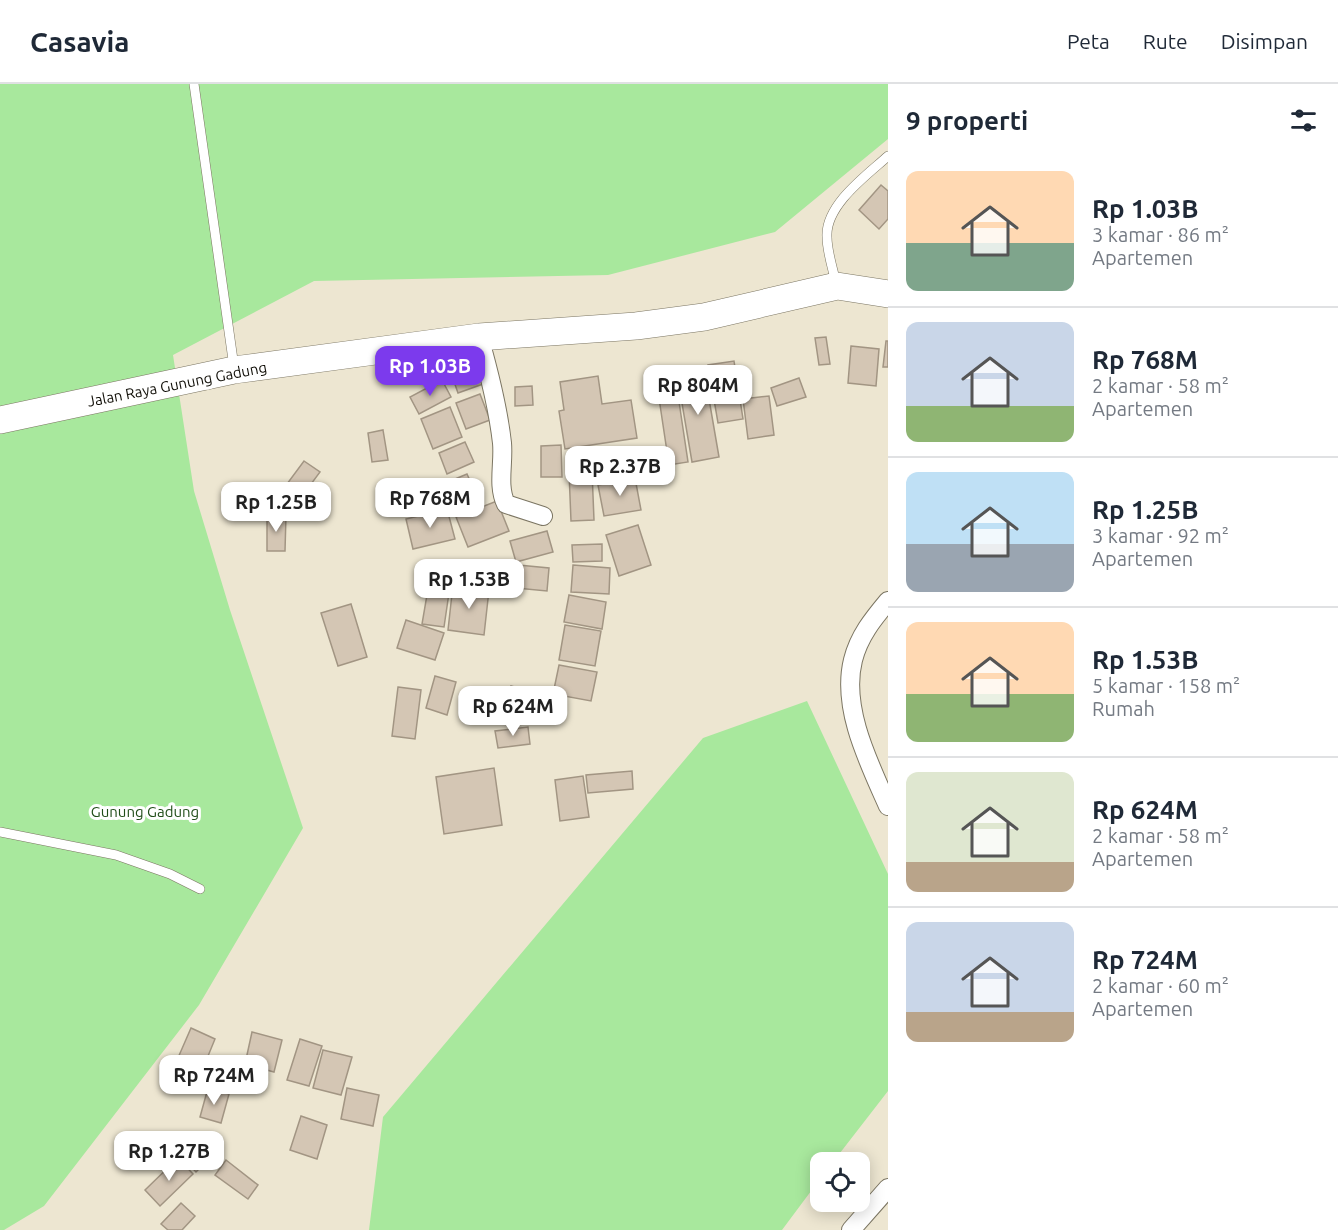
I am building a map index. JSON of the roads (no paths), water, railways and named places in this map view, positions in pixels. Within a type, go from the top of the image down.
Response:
[{"type":"street","name":"Jalan Raya Gunung Gadung","points":[[0,420],[234,370],[479,337],[636,326],[704,317],[837,286],[888,294]]},
{"type":"street","points":[[479,337],[492,383],[498,418],[502,446],[502,495],[506,504],[543,516]]},
{"type":"street","points":[[888,601],[869,624],[859,643],[853,661],[851,687],[856,720],[874,774],[888,806]]},
{"type":"street","points":[[851,1230],[888,1188]]},
{"type":"lane","points":[[194,84],[234,370]]},
{"type":"lane","points":[[837,286],[826,236],[831,219],[849,191],[888,156]]},
{"type":"lane","points":[[0,832],[116,855],[170,874],[200,889]]},
{"type":"park label","name":"Gunung Gadung","points":[[145,811]]}]
